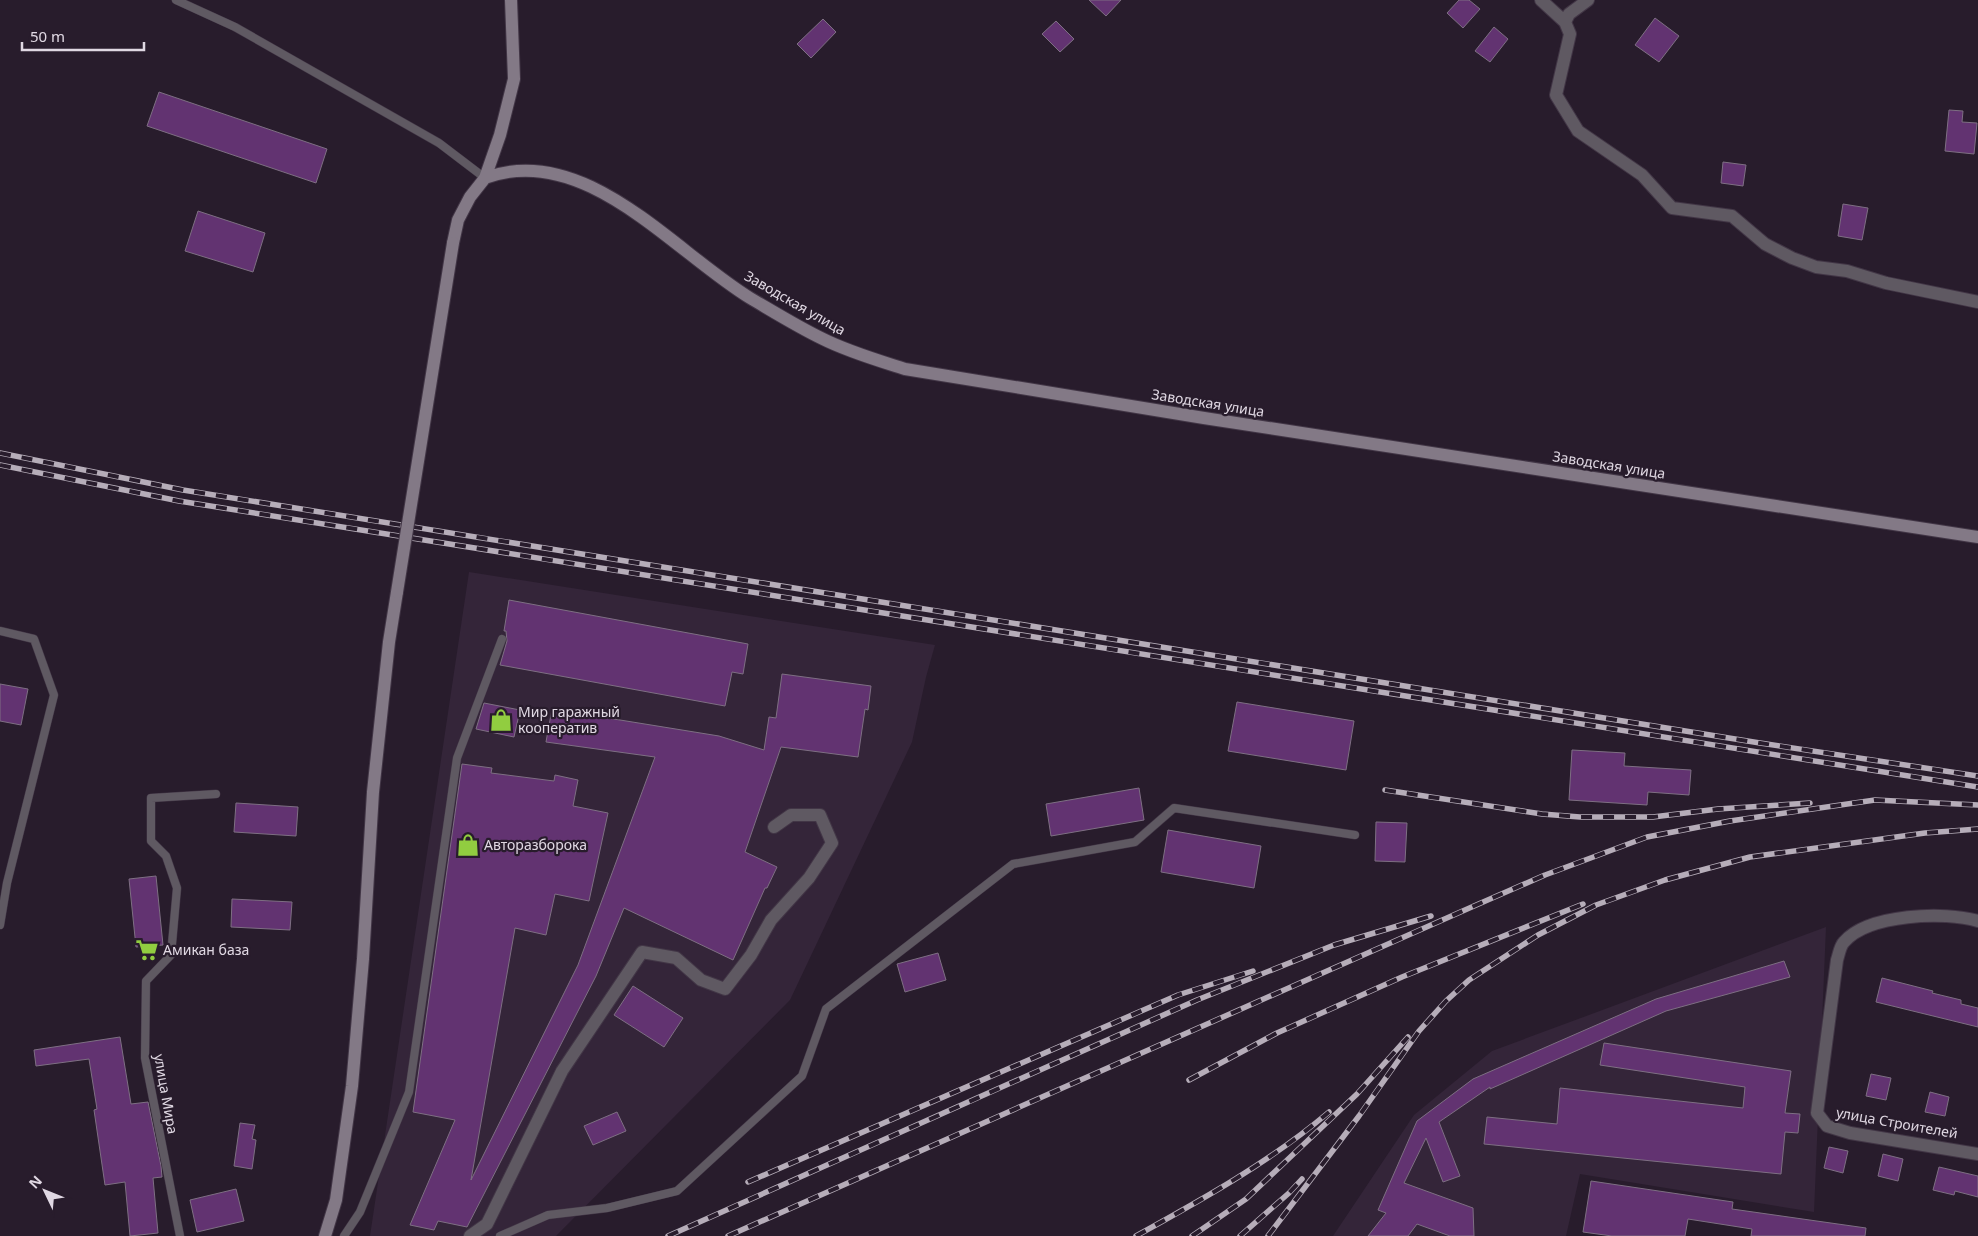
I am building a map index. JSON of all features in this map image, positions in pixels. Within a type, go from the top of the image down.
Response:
[{"type":"main road","points":[[325,1236],[336,1200],[352,1086],[363,959],[373,792],[389,642],[458,220],[470,197],[485,178],[500,135],[514,79],[511,0]]},
{"type":"main road","name":"Заводская улица","points":[[485,178],[502,172],[518,170],[560,174],[606,193],[748,296],[822,339],[905,369],[1204,418],[1978,536]]},
{"type":"street","points":[[1541,0],[1565,22],[1570,34],[1556,96],[1578,131],[1642,175],[1672,208],[1732,216],[1764,244],[1816,267],[1847,272],[1886,283],[1978,302]]},
{"type":"street","points":[[1565,22],[1569,14],[1588,0]]},
{"type":"street","points":[[470,1236],[487,1224],[562,1071],[642,952],[676,958],[701,980],[725,989],[751,955],[771,920],[810,878],[832,842],[820,815],[791,815],[774,826]]},
{"type":"street","name":"улица Строителей","points":[[1978,921],[1929,914],[1884,922],[1859,930],[1843,942],[1837,960],[1817,1113],[1827,1126],[1850,1133],[1978,1154]]},
{"type":"lane","points":[[176,0],[235,27],[439,142],[485,178]]},
{"type":"lane","points":[[0,630],[34,639],[54,695],[7,883],[0,926]]},
{"type":"lane","points":[[344,1236],[360,1212],[409,1092],[457,758],[502,639]]},
{"type":"lane","name":"улица Мира","points":[[180,1236],[145,1058],[146,981],[171,955],[177,888],[166,856],[151,841],[151,798],[216,794]]},
{"type":"lane","points":[[500,1236],[548,1215],[607,1208],[677,1190],[802,1076],[826,1009],[1012,864],[1135,842],[1174,808],[1354,835]]},
{"type":"shaded area","name":"Мир гаражный кооператив","points":[[469,572],[935,645],[912,742],[790,1000],[556,1236],[370,1236]]},
{"type":"shaded area","points":[[1826,927],[1814,1212],[1580,1174],[1566,1236],[1333,1236],[1414,1115],[1492,1051]]},
{"type":"building","points":[[1089,0],[1121,0],[1106,16]]},
{"type":"building","points":[[1459,0],[1469,0],[1480,9],[1463,28],[1447,13]]},
{"type":"building","points":[[1655,18],[1679,36],[1659,62],[1635,45]]},
{"type":"building","points":[[823,19],[836,32],[811,58],[797,44]]},
{"type":"building","points":[[1056,21],[1074,39],[1060,52],[1042,34]]},
{"type":"building","points":[[1494,27],[1508,39],[1490,62],[1475,51]]},
{"type":"building","points":[[159,92],[327,149],[316,183],[147,126]]},
{"type":"building","points":[[1949,110],[1963,111],[1962,122],[1977,123],[1974,154],[1945,151]]},
{"type":"building","points":[[1723,162],[1746,165],[1743,186],[1721,183]]},
{"type":"building","points":[[1843,204],[1868,208],[1862,240],[1838,236]]},
{"type":"building","points":[[198,211],[265,233],[253,272],[185,251]]},
{"type":"building","points":[[509,600],[748,644],[743,674],[732,672],[725,706],[500,665],[507,641],[506,631],[504,631]]},
{"type":"building","points":[[782,674],[871,686],[868,710],[865,709],[858,757],[781,747],[745,852],[777,867],[767,888],[765,888],[733,960],[624,908],[596,976],[467,1227],[438,1221],[434,1230],[410,1225],[455,1120],[413,1112],[462,764],[492,768],[491,773],[554,781],[555,775],[578,780],[573,806],[608,813],[589,901],[555,894],[546,935],[515,928],[471,1180],[578,965],[655,757],[546,742],[552,709],[719,736],[764,750],[769,717],[776,718]]},
{"type":"building","points":[[0,684],[28,689],[21,725],[0,721]]},
{"type":"building","points":[[1237,702],[1354,721],[1346,770],[1228,751]]},
{"type":"building","points":[[484,703],[520,710],[514,737],[476,729]]},
{"type":"building","points":[[1572,750],[1625,753],[1624,766],[1691,770],[1689,795],[1648,792],[1647,805],[1569,800]]},
{"type":"building","points":[[1139,788],[1144,820],[1051,836],[1046,804]]},
{"type":"building","points":[[236,803],[298,807],[296,836],[234,832]]},
{"type":"building","points":[[1376,822],[1407,823],[1405,862],[1375,861]]},
{"type":"building","points":[[1168,830],[1261,846],[1254,888],[1161,872]]},
{"type":"building","points":[[156,876],[163,945],[136,947],[129,879]]},
{"type":"building","points":[[232,899],[292,902],[290,930],[231,927]]},
{"type":"building","points":[[938,953],[946,980],[905,992],[897,964]]},
{"type":"building","points":[[1784,961],[1790,977],[1666,1011],[1490,1089],[1490,1087],[1439,1122],[1460,1176],[1443,1182],[1426,1138],[1404,1183],[1473,1208],[1474,1236],[1450,1236],[1417,1224],[1408,1236],[1368,1236],[1386,1213],[1378,1210],[1417,1121],[1473,1079],[1656,999]]},
{"type":"building","points":[[1882,978],[1933,991],[1932,993],[1961,1000],[1961,1004],[1978,1008],[1978,1027],[1876,1002]]},
{"type":"building","points":[[633,986],[683,1018],[664,1047],[614,1015]]},
{"type":"building","points":[[120,1037],[131,1104],[148,1102],[161,1166],[162,1177],[153,1178],[158,1233],[130,1236],[125,1182],[105,1185],[94,1110],[97,1109],[89,1059],[36,1066],[34,1050]]},
{"type":"building","points":[[1604,1043],[1791,1071],[1785,1113],[1800,1114],[1798,1133],[1785,1132],[1781,1174],[1484,1144],[1487,1117],[1557,1124],[1560,1088],[1743,1108],[1745,1087],[1600,1065]]},
{"type":"building","points":[[1871,1074],[1891,1078],[1886,1100],[1866,1096]]},
{"type":"building","points":[[1930,1092],[1949,1097],[1945,1116],[1925,1112]]},
{"type":"building","points":[[617,1112],[626,1131],[593,1145],[584,1126]]},
{"type":"building","points":[[240,1123],[255,1125],[252,1139],[256,1140],[252,1169],[234,1166]]},
{"type":"building","points":[[1829,1147],[1848,1151],[1843,1173],[1824,1168]]},
{"type":"building","points":[[1883,1154],[1903,1159],[1898,1181],[1878,1176]]},
{"type":"building","points":[[1939,1167],[1978,1176],[1978,1197],[1955,1191],[1954,1195],[1933,1190]]},
{"type":"building","points":[[1591,1181],[1733,1202],[1732,1209],[1866,1228],[1865,1236],[1751,1236],[1752,1229],[1688,1219],[1685,1236],[1612,1236],[1583,1232]]},
{"type":"building","points":[[236,1189],[244,1221],[197,1232],[190,1200]]},
{"type":"railway","points":[[0,453],[183,490],[1760,743],[1978,776]]},
{"type":"railway","points":[[0,465],[179,501],[1978,787]]},
{"type":"railway","points":[[1385,790],[1542,814],[1580,817],[1653,817],[1718,809],[1810,803]]},
{"type":"railway","points":[[728,1236],[1545,875],[1647,837],[1730,821],[1875,800],[1978,805]]},
{"type":"railway","points":[[1268,1236],[1359,1116],[1419,1031],[1446,1001],[1469,980],[1538,935],[1596,905],[1665,880],[1750,857],[1925,833],[1978,829]]},
{"type":"railway","points":[[1189,1080],[1277,1033],[1402,977],[1583,904]]},
{"type":"railway","points":[[668,1236],[1197,1000],[1334,945],[1431,916]]},
{"type":"railway","points":[[748,1182],[1178,995],[1253,971]]},
{"type":"railway","points":[[1192,1236],[1246,1199],[1357,1094],[1408,1037]]},
{"type":"railway","points":[[1136,1236],[1211,1194],[1260,1163],[1329,1112]]},
{"type":"railway","points":[[1240,1236],[1289,1193],[1302,1179]]},
{"type":"place","name":"Мир гаражный кооператив","points":[[501,720]]},
{"type":"place","name":"Авторазборока","points":[[468,845]]},
{"type":"place","name":"Амикан база","points":[[147,950]]}]
